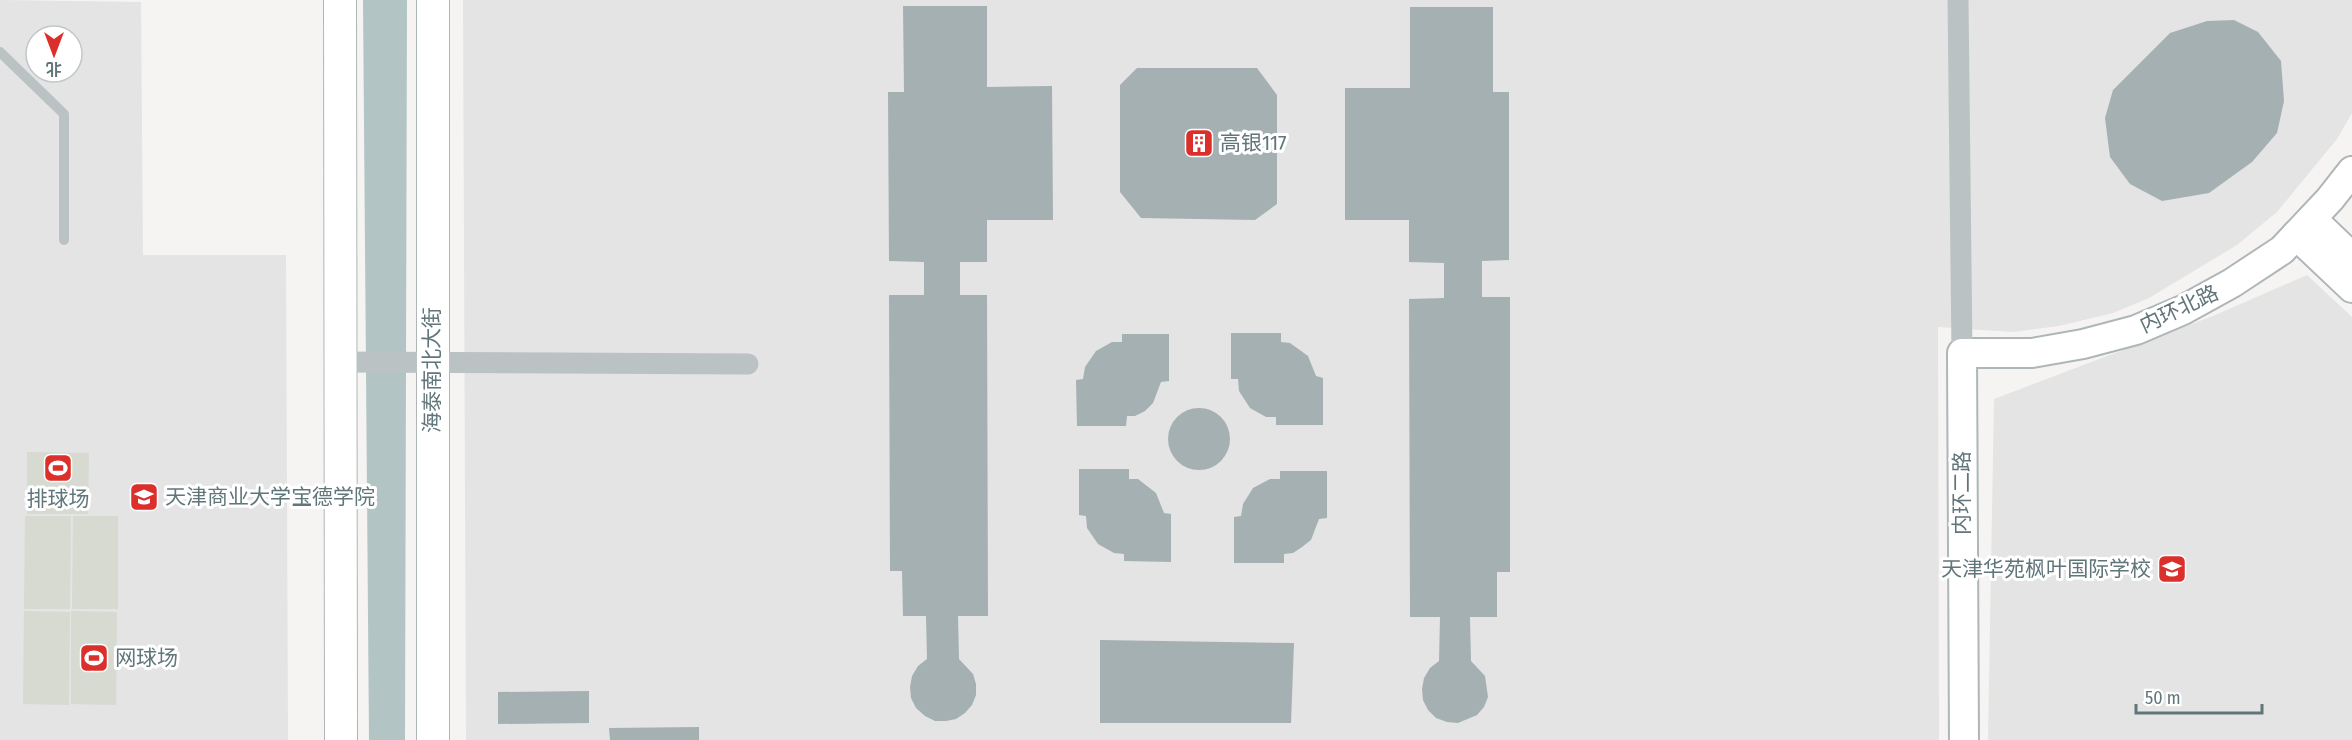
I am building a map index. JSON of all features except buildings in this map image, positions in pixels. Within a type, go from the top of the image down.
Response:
[{"type":"main road","points":[[340,0],[346,362],[341,740]]},
{"type":"main road","name":"海泰南北大街","points":[[433,0],[424,361],[433,740]]},
{"type":"street","points":[[1958,0],[1962,353]]},
{"type":"street","name":"内环北路","points":[[1962,353],[2032,353],[2083,344],[2136,330],[2183,310],[2232,284],[2282,250],[2352,171]]},
{"type":"street","points":[[2304,227],[2352,256]]},
{"type":"street","points":[[2304,227],[2352,288]]},
{"type":"street","name":"内环二路","points":[[1962,353],[1964,740]]},
{"type":"street","points":[[346,362],[748,364]]},
{"type":"lane","points":[[0,52],[64,114],[64,240]]},
{"type":"shaded area","name":"天津商业大学宝德学院","points":[[0,0],[141,2],[143,255],[286,255],[288,740],[0,740]]},
{"type":"shaded area","points":[[363,0],[407,0],[405,740],[369,740]]},
{"type":"shaded area","points":[[463,0],[2352,0],[2352,113],[2337,139],[2277,212],[2237,245],[2149,298],[2113,313],[2059,326],[2013,332],[1938,327],[1939,740],[466,740]]},
{"type":"shaded area","name":"天津华苑枫叶国际学校","points":[[2307,275],[2352,317],[2352,740],[1988,740],[1994,399],[2213,316]]},
{"type":"shaded area","points":[[27,452],[89,453],[88,514],[27,514]]},
{"type":"shaded area","name":"网球场","points":[[25,516],[71,516],[70,609],[24,609]]},
{"type":"shaded area","name":"网球场","points":[[73,516],[118,516],[118,609],[72,609]]},
{"type":"shaded area","name":"网球场","points":[[24,611],[70,612],[69,705],[23,704]]},
{"type":"shaded area","name":"网球场","points":[[71,611],[117,612],[116,705],[71,704]]},
{"type":"place","name":"高银117","points":[[1199,143]]},
{"type":"place","name":"排球场","points":[[58,468]]},
{"type":"place","name":"天津商业大学宝德学院","points":[[144,497]]},
{"type":"place","name":"天津华苑枫叶国际学校","points":[[2172,569]]},
{"type":"place","name":"网球场","points":[[94,658]]}]
